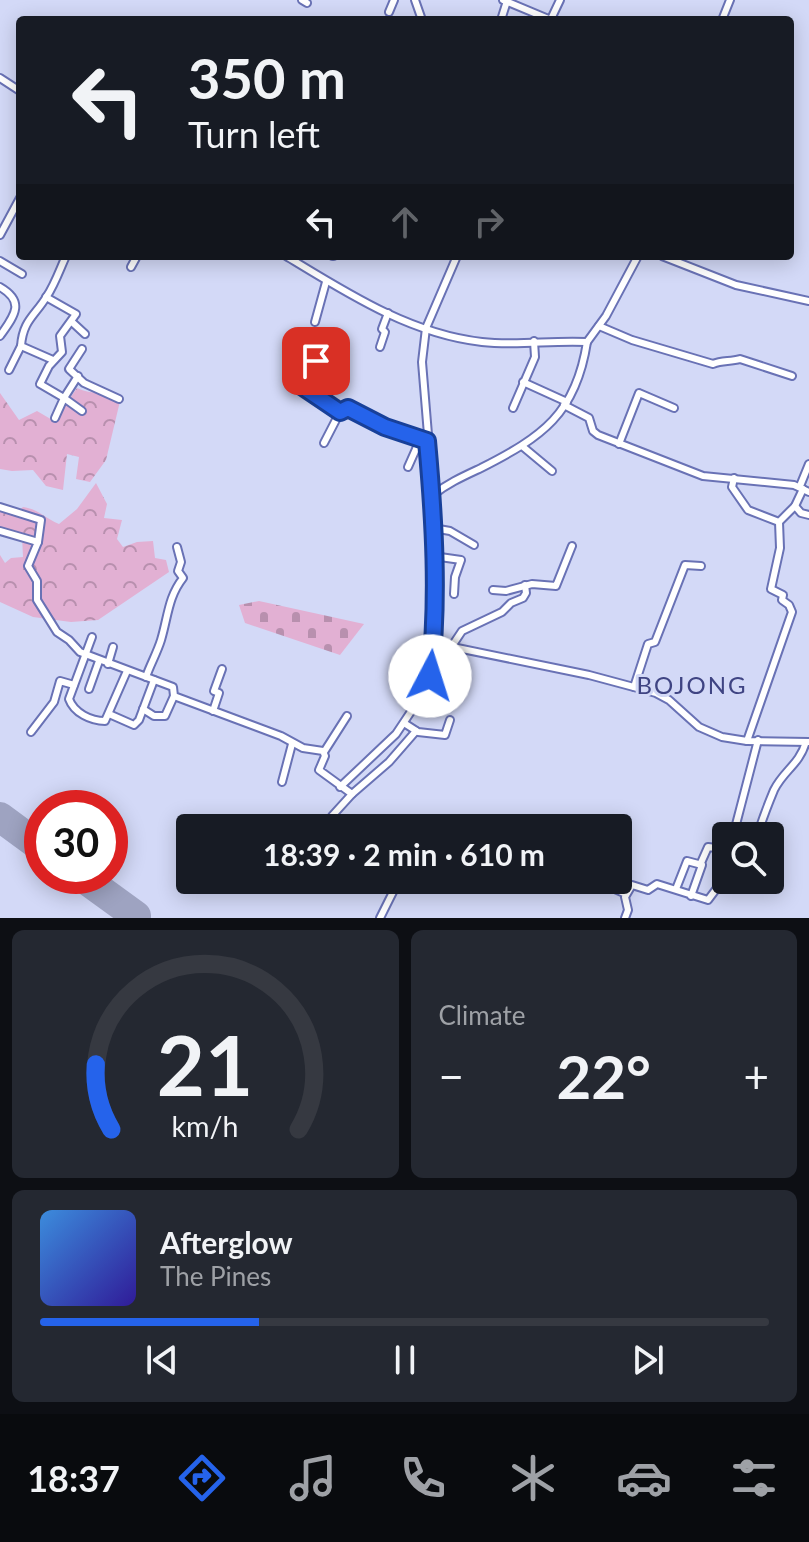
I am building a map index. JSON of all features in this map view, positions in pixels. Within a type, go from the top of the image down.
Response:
[{"type":"street","points":[[389,12],[394,0]]},
{"type":"street","points":[[505,1],[541,16]]},
{"type":"street","points":[[0,235],[16,205]]},
{"type":"street","points":[[9,370],[21,346],[22,330],[46,297],[64,260]]},
{"type":"street","points":[[131,267],[135,260]]},
{"type":"street","points":[[292,260],[326,282],[426,328],[484,342],[587,342]]},
{"type":"street","points":[[340,787],[404,723],[427,684],[433,643],[433,495],[424,440],[422,362],[426,328],[455,260]]},
{"type":"street","points":[[433,495],[451,482],[522,446],[549,427],[566,403],[581,371],[587,342],[636,260]]},
{"type":"street","points":[[672,260],[736,285],[809,301]]},
{"type":"street","points":[[0,261],[22,274]]},
{"type":"street","points":[[315,322],[326,282]]},
{"type":"street","points":[[0,287],[15,299],[15,310],[0,336]]},
{"type":"street","points":[[46,297],[76,313],[60,336],[63,350],[53,360],[40,384],[82,411]]},
{"type":"street","points":[[15,310],[29,318]]},
{"type":"street","points":[[380,347],[388,313]]},
{"type":"street","points":[[72,322],[85,334]]},
{"type":"street","points":[[599,326],[632,340],[713,364],[721,360],[733,362],[740,359],[792,376]]},
{"type":"street","points":[[300,385],[329,334]]},
{"type":"street","points":[[513,408],[535,357],[534,341]]},
{"type":"street","points":[[21,346],[53,360]]},
{"type":"street","points":[[82,349],[68,368],[84,383],[119,399]]},
{"type":"street","points":[[295,370],[290,379],[340,412]]},
{"type":"street","points":[[55,418],[78,376]]},
{"type":"street","points":[[523,382],[566,403],[590,419],[596,434],[619,444],[701,475],[804,489]]},
{"type":"street","points":[[619,444],[639,393],[674,408]]},
{"type":"street","points":[[324,443],[340,412],[348,408],[385,427],[424,440]]},
{"type":"street","points":[[408,467],[424,440]]},
{"type":"street","points":[[522,446],[552,471]]},
{"type":"street","points":[[747,741],[792,612],[782,600],[783,595],[771,589],[780,548],[779,522],[795,506],[804,489],[809,464]]},
{"type":"street","points":[[734,478],[732,487],[748,510],[779,522]]},
{"type":"street","points":[[795,506],[801,513],[809,515]]},
{"type":"street","points":[[0,507],[41,520],[38,542],[28,564],[37,581],[37,600],[57,632],[86,655],[173,687],[174,696],[164,717],[154,716],[143,709]]},
{"type":"street","points":[[433,528],[450,531],[474,545]]},
{"type":"street","points":[[0,531],[38,542]]},
{"type":"street","points":[[493,590],[518,589],[525,585],[556,586],[572,546]]},
{"type":"street","points":[[146,677],[160,643],[168,604],[183,578],[178,572],[181,561],[177,547]]},
{"type":"street","points":[[433,556],[461,560],[455,577],[454,594]]},
{"type":"street","points":[[634,687],[648,644],[655,642],[685,565],[701,566]]},
{"type":"street","points":[[452,646],[462,631],[523,598],[525,585]]},
{"type":"street","points":[[92,637],[69,702],[77,712],[103,722],[127,671]]},
{"type":"street","points":[[433,643],[663,696],[704,730],[722,737],[747,741],[807,742],[800,759],[787,770],[775,788],[762,822]]},
{"type":"street","points":[[108,664],[113,647]]},
{"type":"street","points":[[89,689],[99,661]]},
{"type":"street","points":[[213,711],[219,693],[214,691],[222,669]]},
{"type":"street","points":[[109,714],[134,725],[154,680]]},
{"type":"street","points":[[31,732],[54,702],[60,681],[74,685]]},
{"type":"street","points":[[174,696],[276,733],[292,744],[324,752]]},
{"type":"street","points":[[347,716],[324,752],[319,770],[352,794]]},
{"type":"street","points":[[404,723],[416,731],[446,735],[450,720]]},
{"type":"street","points":[[334,814],[352,794],[385,767],[416,731]]},
{"type":"street","points":[[737,822],[758,740]]},
{"type":"street","points":[[282,782],[292,744]]},
{"type":"street","points":[[730,807],[741,808]]},
{"type":"street","points":[[700,865],[708,847],[712,848]]},
{"type":"street","points":[[676,889],[687,861],[700,865],[704,868],[691,896]]},
{"type":"street","points":[[632,886],[648,890],[657,884],[709,900],[713,894]]},
{"type":"street","points":[[380,918],[392,894]]},
{"type":"street","points":[[625,918],[628,910],[626,894]]},
{"type":"green space","points":[[77,388],[121,397],[106,460],[90,482],[76,479],[79,457],[67,454],[63,490],[46,486],[33,470],[0,469],[0,393],[19,420],[37,411],[54,421]]},
{"type":"green space","points":[[96,483],[107,504],[104,518],[122,520],[117,539],[123,547],[153,541],[155,558],[166,560],[169,572],[98,620],[71,622],[33,617],[0,602],[0,555],[5,563],[11,558],[23,557],[22,536],[0,529],[0,507],[13,516],[23,507],[28,508],[59,524],[77,509]]},
{"type":"green space","points":[[259,601],[364,624],[340,655],[245,623],[239,605]]},
{"type":"runway","points":[[0,817],[24,835]]},
{"type":"runway","points":[[106,894],[136,916]]},
{"type":"district","name":"BOJONG","points":[[692,686]]},
{"type":"route","points":[[316,361],[300,385],[315,396],[340,412],[348,408],[385,427],[427,441],[433,495],[433,643],[430,676]]}]
